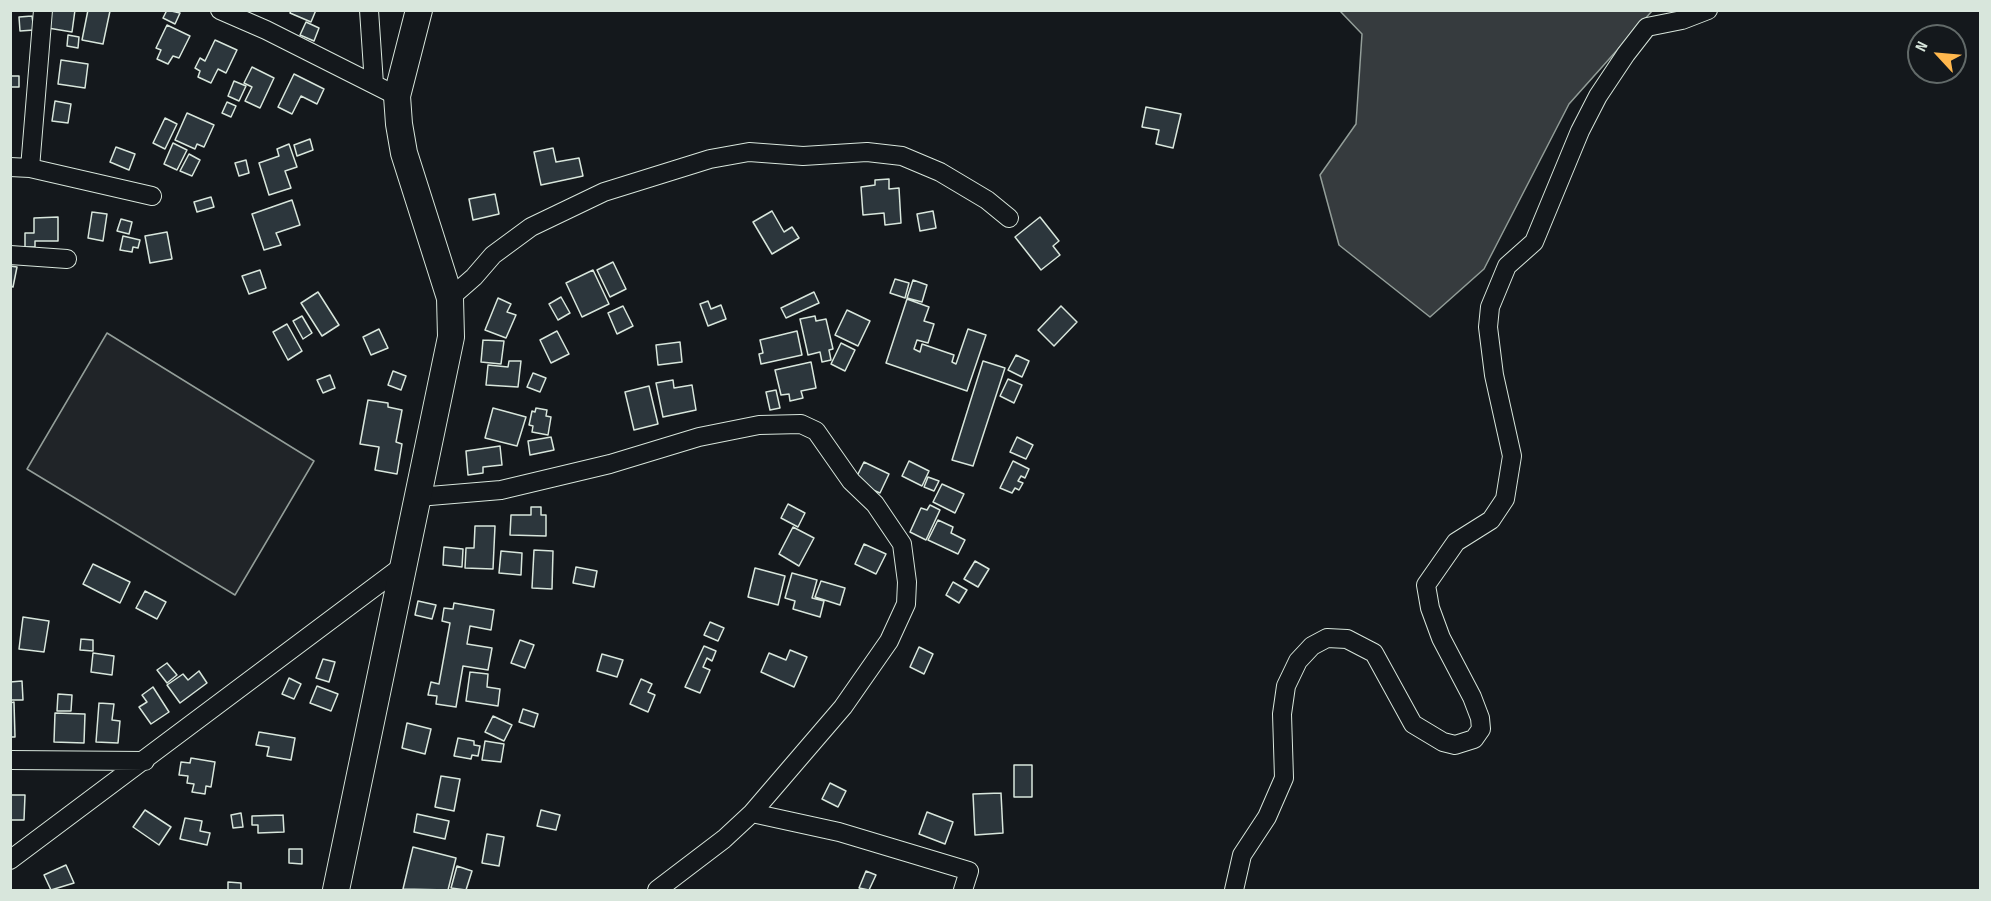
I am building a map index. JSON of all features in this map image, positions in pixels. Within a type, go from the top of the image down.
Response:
[{"type":"highway","points":[[336,891],[451,337],[450,298],[404,153],[397,96],[419,10]]},
{"type":"street","points":[[30,168],[43,10]]},
{"type":"street","points":[[220,10],[266,30],[397,96]]},
{"type":"street","points":[[369,10],[374,84]]},
{"type":"street","points":[[1234,891],[1242,855],[1268,816],[1284,778],[1282,714],[1286,686],[1298,661],[1312,646],[1327,638],[1347,639],[1374,653],[1413,724],[1443,742],[1455,745],[1474,739],[1480,729],[1480,718],[1472,697],[1441,638],[1430,608],[1426,585],[1456,542],[1491,520],[1504,500],[1512,456],[1494,375],[1488,327],[1490,307],[1507,266],[1534,242],[1580,131],[1598,96],[1626,54],[1647,27],[1682,20],[1708,10]]},
{"type":"street","points":[[450,298],[474,277],[493,255],[531,227],[604,192],[710,159],[749,152],[803,156],[867,152],[902,156],[940,172],[987,200],[1009,218]]},
{"type":"street","points":[[10,167],[30,168],[152,196]]},
{"type":"street","points":[[10,255],[66,259]]},
{"type":"street","points":[[418,497],[501,490],[610,464],[699,437],[759,424],[801,424],[816,431],[851,481],[875,504],[902,544],[907,582],[906,604],[889,641],[843,707],[752,813],[724,839],[657,891]]},
{"type":"street","points":[[10,860],[404,565]]},
{"type":"street","points":[[10,760],[145,760]]},
{"type":"street","points":[[752,813],[839,832],[969,871],[963,891]]},
{"type":"shaded area","points":[[1340,11],[1652,11],[1569,104],[1484,269],[1430,317],[1339,245],[1320,175],[1356,124],[1362,34]]},
{"type":"shaded area","points":[[107,333],[314,461],[235,595],[27,469]]},
{"type":"building","points":[[51,10],[75,10],[72,32],[48,28]]},
{"type":"building","points":[[88,10],[110,11],[103,44],[82,40]]},
{"type":"building","points":[[167,10],[180,13],[175,24],[163,18]]},
{"type":"building","points":[[291,10],[316,10],[311,22],[290,13]]},
{"type":"building","points":[[32,16],[34,30],[20,31],[19,17]]},
{"type":"building","points":[[306,22],[319,28],[314,41],[300,35]]},
{"type":"building","points":[[167,25],[190,36],[179,58],[173,56],[168,64],[157,59],[161,50],[156,48]]},
{"type":"building","points":[[68,35],[79,37],[78,48],[67,46]]},
{"type":"building","points":[[215,40],[237,50],[226,73],[218,69],[211,83],[198,77],[200,71],[195,68],[200,58],[205,61]]},
{"type":"building","points":[[61,60],[88,64],[85,88],[58,84]]},
{"type":"building","points":[[252,67],[274,78],[260,108],[245,101],[252,87],[244,83]]},
{"type":"building","points":[[294,74],[324,89],[317,104],[301,96],[292,114],[278,107]]},
{"type":"building","points":[[10,76],[19,76],[19,87],[10,87]]},
{"type":"building","points":[[234,81],[246,86],[239,101],[228,96]]},
{"type":"building","points":[[55,101],[71,104],[68,123],[52,121]]},
{"type":"building","points":[[227,102],[236,106],[231,117],[222,113]]},
{"type":"building","points":[[1146,107],[1181,114],[1173,148],[1156,144],[1159,130],[1142,127]]},
{"type":"building","points":[[187,113],[214,125],[204,147],[197,144],[195,149],[175,140]]},
{"type":"building","points":[[165,118],[177,124],[165,149],[153,143]]},
{"type":"building","points":[[310,139],[313,150],[297,156],[294,145]]},
{"type":"building","points":[[173,143],[187,150],[177,170],[164,164]]},
{"type":"building","points":[[289,144],[297,167],[285,171],[291,188],[269,195],[259,163],[279,156],[277,149]]},
{"type":"building","points":[[116,147],[135,154],[129,170],[110,162]]},
{"type":"building","points":[[553,148],[556,162],[579,158],[583,176],[541,185],[534,152]]},
{"type":"building","points":[[189,154],[200,160],[192,176],[180,171]]},
{"type":"building","points":[[246,160],[249,173],[239,176],[235,163]]},
{"type":"building","points":[[889,179],[889,189],[899,188],[901,223],[885,225],[884,213],[863,215],[861,187],[875,185],[875,180]]},
{"type":"building","points":[[495,194],[499,214],[473,220],[469,199]]},
{"type":"building","points":[[211,197],[214,207],[197,212],[194,202]]},
{"type":"building","points":[[292,200],[300,225],[276,233],[281,245],[264,250],[252,214]]},
{"type":"building","points":[[772,211],[784,232],[792,227],[799,238],[772,254],[753,222]]},
{"type":"building","points":[[933,211],[936,228],[920,231],[917,214]]},
{"type":"building","points":[[92,212],[107,214],[103,241],[88,238]]},
{"type":"building","points":[[58,217],[58,241],[35,241],[35,247],[25,247],[25,233],[34,233],[34,218]]},
{"type":"building","points":[[1040,217],[1059,241],[1053,246],[1060,255],[1041,270],[1015,237]]},
{"type":"building","points":[[121,219],[132,222],[129,234],[117,231]]},
{"type":"building","points":[[167,232],[172,259],[150,263],[145,236]]},
{"type":"building","points":[[123,236],[140,240],[138,248],[133,247],[132,252],[120,250]]},
{"type":"building","points":[[613,262],[626,289],[610,297],[597,270]]},
{"type":"building","points":[[10,266],[17,267],[13,287],[10,286]]},
{"type":"building","points":[[260,270],[266,288],[249,294],[242,276]]},
{"type":"building","points":[[593,270],[609,304],[582,317],[566,283]]},
{"type":"building","points":[[895,279],[909,283],[905,298],[890,293]]},
{"type":"building","points":[[913,280],[927,285],[922,302],[907,298]]},
{"type":"building","points":[[318,292],[339,325],[322,336],[301,303]]},
{"type":"building","points":[[814,292],[819,303],[786,318],[781,308]]},
{"type":"building","points":[[561,297],[570,313],[558,320],[549,304]]},
{"type":"building","points":[[498,298],[511,304],[507,312],[516,315],[506,338],[485,330]]},
{"type":"building","points":[[907,299],[929,307],[924,321],[934,324],[928,343],[917,340],[914,349],[920,352],[922,344],[954,355],[952,362],[956,364],[968,329],[986,335],[967,391],[886,363]]},
{"type":"building","points":[[708,301],[711,309],[721,305],[726,319],[708,326],[700,304]]},
{"type":"building","points":[[623,306],[633,326],[617,334],[608,313]]},
{"type":"building","points":[[1061,306],[1077,322],[1054,346],[1038,330]]},
{"type":"building","points":[[847,310],[870,321],[858,346],[835,335]]},
{"type":"building","points":[[302,316],[312,333],[303,339],[293,321]]},
{"type":"building","points":[[815,316],[816,321],[826,319],[833,349],[829,350],[831,360],[822,362],[820,352],[808,355],[800,319]]},
{"type":"building","points":[[287,324],[302,351],[288,360],[273,332]]},
{"type":"building","points":[[379,329],[388,348],[371,355],[363,337]]},
{"type":"building","points":[[557,331],[569,354],[551,363],[540,340]]},
{"type":"building","points":[[797,331],[802,355],[761,364],[759,354],[763,353],[760,340]]},
{"type":"building","points":[[483,340],[504,341],[501,364],[481,362]]},
{"type":"building","points":[[680,342],[682,362],[658,365],[656,345]]},
{"type":"building","points":[[841,343],[855,350],[845,371],[831,364]]},
{"type":"building","points":[[1016,355],[1029,361],[1022,377],[1008,370]]},
{"type":"building","points":[[509,361],[521,361],[518,387],[486,385],[488,365],[508,367]]},
{"type":"building","points":[[983,361],[1005,368],[973,466],[952,460]]},
{"type":"building","points":[[811,362],[816,388],[801,391],[803,398],[790,401],[789,394],[781,395],[775,370]]},
{"type":"building","points":[[393,371],[406,376],[401,390],[388,385]]},
{"type":"building","points":[[533,373],[546,378],[540,392],[527,387]]},
{"type":"building","points":[[330,375],[335,388],[323,393],[317,380]]},
{"type":"building","points":[[1008,379],[1022,385],[1014,403],[1000,396]]},
{"type":"building","points":[[673,380],[674,388],[692,385],[696,410],[663,417],[656,383]]},
{"type":"building","points":[[649,386],[658,424],[634,430],[625,392]]},
{"type":"building","points":[[776,390],[780,408],[770,410],[766,392]]},
{"type":"building","points":[[368,400],[388,403],[388,407],[402,410],[396,442],[402,444],[397,474],[375,470],[379,447],[360,444]]},
{"type":"building","points":[[493,408],[526,417],[517,446],[485,438]]},
{"type":"building","points":[[536,408],[547,410],[546,416],[551,417],[548,435],[532,432],[533,426],[529,425],[532,411],[535,412]]},
{"type":"building","points":[[551,437],[554,450],[530,455],[528,441]]},
{"type":"building","points":[[1017,437],[1033,445],[1026,459],[1010,452]]},
{"type":"building","points":[[500,446],[502,465],[483,467],[483,473],[468,475],[466,451]]},
{"type":"building","points":[[909,461],[929,471],[922,486],[902,476]]},
{"type":"building","points":[[1013,461],[1029,469],[1025,478],[1021,476],[1018,481],[1023,483],[1019,490],[1015,488],[1012,493],[1000,488]]},
{"type":"building","points":[[864,462],[889,474],[880,493],[854,482]]},
{"type":"building","points":[[928,477],[939,481],[934,491],[924,487]]},
{"type":"building","points":[[942,484],[964,494],[955,513],[933,502]]},
{"type":"building","points":[[788,504],[805,513],[798,527],[781,518]]},
{"type":"building","points":[[930,505],[940,510],[926,540],[910,532],[921,508],[927,510]]},
{"type":"building","points":[[531,507],[541,507],[541,515],[546,515],[546,536],[510,535],[511,515],[531,515]]},
{"type":"building","points":[[938,520],[953,527],[951,533],[965,540],[958,554],[928,540]]},
{"type":"building","points":[[475,526],[495,526],[493,569],[465,568],[466,548],[474,548]]},
{"type":"building","points":[[793,527],[814,538],[799,566],[779,554]]},
{"type":"building","points":[[864,544],[886,554],[876,574],[855,564]]},
{"type":"building","points":[[444,547],[463,549],[462,567],[443,565]]},
{"type":"building","points":[[534,550],[553,551],[552,589],[532,588]]},
{"type":"building","points":[[501,551],[522,553],[521,575],[499,573]]},
{"type":"building","points":[[975,561],[989,569],[978,587],[964,579]]},
{"type":"building","points":[[93,564],[130,582],[120,603],[83,584]]},
{"type":"building","points":[[576,567],[597,571],[594,587],[573,583]]},
{"type":"building","points":[[755,568],[785,576],[778,605],[748,597]]},
{"type":"building","points":[[792,573],[817,580],[812,598],[824,601],[820,617],[793,609],[795,601],[785,598]]},
{"type":"building","points":[[821,581],[845,588],[840,605],[815,597]]},
{"type":"building","points":[[953,582],[967,590],[959,603],[946,595]]},
{"type":"building","points":[[145,591],[166,602],[157,619],[136,608]]},
{"type":"building","points":[[418,601],[436,605],[432,619],[415,615]]},
{"type":"building","points":[[454,603],[494,610],[491,630],[470,626],[467,644],[492,648],[488,670],[463,666],[456,707],[436,704],[437,696],[428,695],[431,682],[439,684],[450,623],[442,621],[444,608],[453,609]]},
{"type":"building","points":[[23,617],[49,621],[44,652],[19,649]]},
{"type":"building","points":[[710,622],[724,628],[718,641],[704,635]]},
{"type":"building","points":[[81,639],[93,640],[93,651],[80,650]]},
{"type":"building","points":[[520,640],[534,645],[525,668],[511,663]]},
{"type":"building","points":[[704,646],[716,651],[712,661],[707,658],[703,667],[710,670],[700,693],[685,687]]},
{"type":"building","points":[[919,647],[933,654],[924,674],[910,667]]},
{"type":"building","points":[[790,650],[807,657],[794,687],[761,672],[769,653],[786,660]]},
{"type":"building","points":[[93,653],[114,656],[112,675],[91,672]]},
{"type":"building","points":[[602,654],[623,660],[617,677],[597,671]]},
{"type":"building","points":[[323,659],[335,662],[329,682],[316,678]]},
{"type":"building","points":[[167,663],[177,675],[167,683],[157,670]]},
{"type":"building","points":[[199,671],[207,683],[180,703],[167,685],[183,674],[188,680]]},
{"type":"building","points":[[470,672],[488,674],[487,687],[500,689],[498,706],[466,701]]},
{"type":"building","points":[[289,678],[301,684],[294,699],[282,694]]},
{"type":"building","points":[[641,679],[652,684],[648,692],[655,695],[648,712],[630,704]]},
{"type":"building","points":[[22,681],[23,700],[11,700],[10,682]]},
{"type":"building","points":[[317,686],[338,694],[331,711],[310,703]]},
{"type":"building","points":[[153,687],[169,712],[151,724],[139,707],[147,702],[142,695]]},
{"type":"building","points":[[58,694],[72,695],[71,711],[57,711]]},
{"type":"building","points":[[14,702],[15,737],[10,737],[10,703]]},
{"type":"building","points":[[99,703],[114,704],[112,720],[120,721],[118,743],[96,742]]},
{"type":"building","points":[[523,709],[538,714],[534,727],[519,722]]},
{"type":"building","points":[[55,713],[85,714],[84,743],[54,742]]},
{"type":"building","points":[[493,716],[512,725],[504,741],[485,732]]},
{"type":"building","points":[[407,723],[431,729],[425,754],[402,748]]},
{"type":"building","points":[[259,732],[295,738],[291,760],[267,756],[269,747],[256,745]]},
{"type":"building","points":[[458,738],[474,741],[474,745],[480,746],[478,756],[472,755],[471,759],[454,756]]},
{"type":"building","points":[[485,741],[504,744],[501,762],[482,760]]},
{"type":"building","points":[[191,758],[215,762],[211,787],[206,786],[205,794],[192,792],[194,784],[187,783],[188,776],[179,775],[181,762],[190,763]]},
{"type":"building","points":[[1014,765],[1032,765],[1032,797],[1014,797]]},
{"type":"building","points":[[441,776],[460,779],[454,811],[435,807]]},
{"type":"building","points":[[830,783],[846,791],[838,807],[822,799]]},
{"type":"building","points":[[1001,793],[1003,833],[975,835],[973,794]]},
{"type":"building","points":[[10,795],[25,795],[24,820],[10,820]]},
{"type":"building","points":[[145,810],[171,827],[159,845],[133,827]]},
{"type":"building","points":[[541,810],[560,815],[556,830],[537,826]]},
{"type":"building","points":[[927,812],[953,822],[945,844],[919,834]]},
{"type":"building","points":[[241,813],[243,827],[233,828],[231,815]]},
{"type":"building","points":[[417,814],[449,821],[445,839],[414,832]]},
{"type":"building","points":[[283,815],[284,832],[258,833],[258,825],[252,825],[252,816]]},
{"type":"building","points":[[185,818],[202,821],[200,831],[210,833],[207,845],[180,839]]},
{"type":"building","points":[[487,834],[504,837],[499,866],[482,863]]},
{"type":"building","points":[[413,847],[456,858],[448,890],[403,889]]},
{"type":"building","points":[[289,849],[302,849],[302,864],[289,863]]},
{"type":"building","points":[[66,865],[74,883],[51,890],[44,875]]},
{"type":"building","points":[[457,866],[472,871],[466,890],[451,888]]},
{"type":"building","points":[[866,871],[876,875],[869,890],[859,888]]},
{"type":"building","points":[[228,882],[241,883],[241,890],[228,890]]}]
